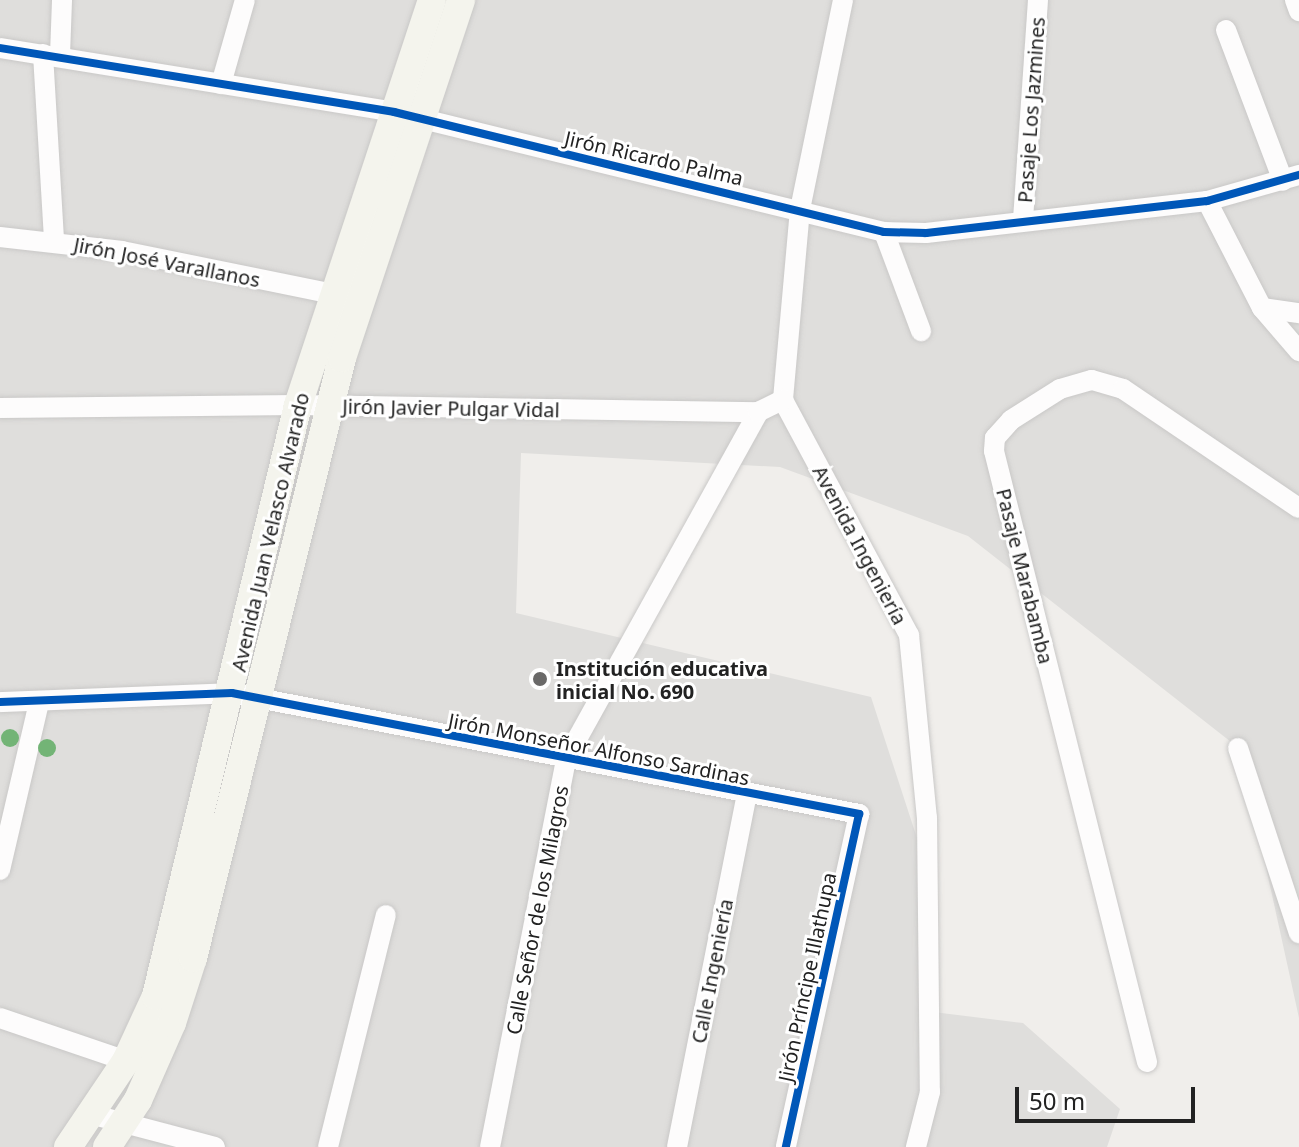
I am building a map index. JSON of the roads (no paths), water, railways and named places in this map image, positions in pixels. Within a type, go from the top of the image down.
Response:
[{"type":"street","points":[[54,241],[51,54],[62,0]]},
{"type":"street","points":[[221,84],[245,0]]},
{"type":"street","name":"Avenida Juan Velasco Alvarado","points":[[68,1147],[94,1115],[126,1061],[156,996],[329,406],[407,115],[432,0]]},
{"type":"street","name":"Avenida Juan Velasco Alvarado","points":[[107,1147],[123,1123],[172,1023],[189,971],[298,405],[333,294],[407,115],[461,0]]},
{"type":"street","points":[[758,412],[783,400],[800,209],[843,0]]},
{"type":"street","name":"Pasaje Los Jazmines","points":[[1023,220],[1038,0]]},
{"type":"street","points":[[1295,0],[1299,11]]},
{"type":"street","points":[[1226,30],[1291,178]]},
{"type":"street","name":"Jirón Ricardo Palma","points":[[0,48],[407,115],[884,232],[926,233],[1207,201],[1291,178]]},
{"type":"street","points":[[1207,201],[1262,308],[1299,351]]},
{"type":"street","points":[[884,232],[921,331]]},
{"type":"street","name":"Jirón José Varallanos","points":[[0,237],[54,241],[333,294]]},
{"type":"street","points":[[1262,308],[1299,313]]},
{"type":"street","name":"Pasaje Marabamba","points":[[1147,1062],[994,451],[995,438],[1011,420],[1060,389],[1092,380],[1123,389],[1299,508]]},
{"type":"street","name":"Avenida Ingeniería","points":[[783,400],[909,635],[927,818],[930,1092],[916,1147]]},
{"type":"street","name":"Jirón Javier Pulgar Vidal","points":[[0,408],[298,405],[758,412]]},
{"type":"street","name":"Calle Señor de los Milagros","points":[[490,1147],[566,759],[758,412]]},
{"type":"street","name":"Jirón Monseñor Alfonso Sardinas","points":[[0,702],[243,695],[859,814]]},
{"type":"street","points":[[0,870],[39,703]]},
{"type":"street","points":[[1238,748],[1299,933]]},
{"type":"street","name":"Calle Ingeniería","points":[[677,1147],[747,794]]},
{"type":"street","name":"Jirón Príncipe Illathupa","points":[[786,1147],[859,814]]},
{"type":"street","points":[[328,1147],[386,915]]},
{"type":"street","points":[[0,1018],[126,1061]]},
{"type":"street","points":[[94,1115],[215,1147]]},
{"type":"place","name":"Institución educativa inicial No. 690","points":[[540,679]]}]
